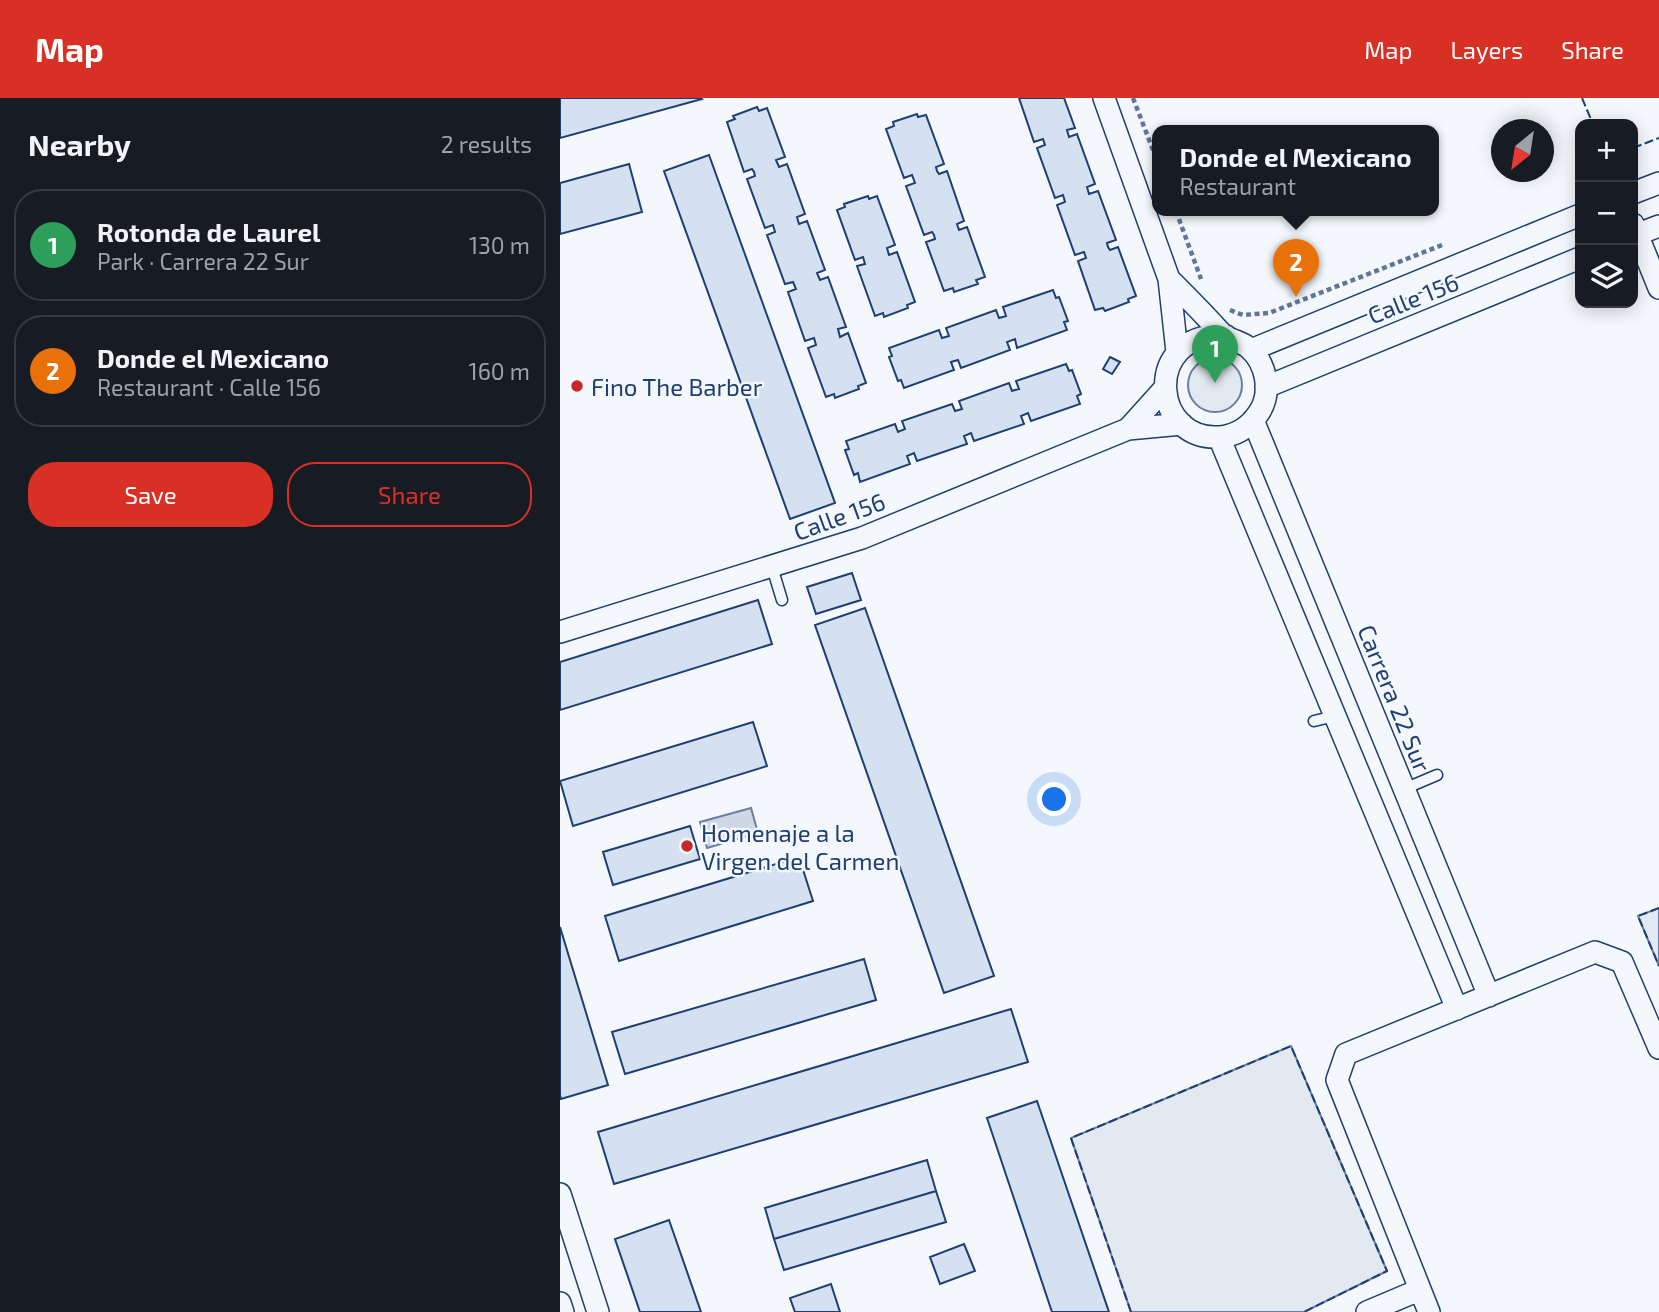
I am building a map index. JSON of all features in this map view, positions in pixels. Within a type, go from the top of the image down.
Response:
[{"type":"street","points":[[1104,98],[1170,279],[1177,352]]},
{"type":"street","points":[[1638,191],[1659,183]]},
{"type":"street","name":"Calle 156","points":[[1251,350],[1575,217]]},
{"type":"street","points":[[1638,231],[1659,226]]},
{"type":"street","points":[[1638,241],[1659,288]]},
{"type":"street","name":"Calle 156","points":[[1266,387],[1575,260]]},
{"type":"street","points":[[1170,279],[1226,336],[1251,350],[1263,368],[1266,387],[1261,409],[1253,421],[1232,435],[1219,437],[1193,432],[1173,414],[1164,389],[1170,363],[1177,352],[1199,338],[1226,336]]},
{"type":"street","name":"Calle 156","points":[[1128,429],[1164,389]]},
{"type":"street","name":"Carrera 22 Sur","points":[[1253,421],[1489,996]]},
{"type":"street","name":"Calle 156","points":[[560,632],[862,538],[1128,429],[1182,424]]},
{"type":"street","points":[[1219,437],[1457,1009]]},
{"type":"street","points":[[1429,1312],[1337,1080],[1346,1054],[1595,952],[1622,962],[1659,1048]]},
{"type":"street","points":[[560,1194],[598,1312]]},
{"type":"street","points":[[1367,1312],[1419,1290]]},
{"type":"street","points":[[560,1303],[563,1312]]},
{"type":"lane","points":[[772,567],[782,600]]},
{"type":"lane","points":[[1314,721],[1335,716]]},
{"type":"lane","points":[[1404,789],[1437,775]]},
{"type":"path","points":[[1133,98],[1152,147]]},
{"type":"path","points":[[1177,216],[1203,286]]},
{"type":"path","points":[[1220,304],[1243,314],[1269,313],[1450,242]]},
{"type":"shaded area","points":[[1215,358],[1234,366],[1242,385],[1234,404],[1215,412],[1196,404],[1188,385],[1196,366]]},
{"type":"shaded area","points":[[751,808],[758,833],[707,848],[700,822]]},
{"type":"shaded area","points":[[1659,908],[1659,966],[1638,916]]},
{"type":"shaded area","points":[[1291,1046],[1387,1271],[1304,1312],[1131,1312],[1071,1138]]},
{"type":"building","points":[[560,98],[701,98],[702,99],[560,138]]},
{"type":"building","points":[[1019,98],[1064,98],[1075,128],[1067,130],[1069,137],[1077,134],[1095,184],[1087,187],[1089,194],[1098,191],[1116,240],[1107,243],[1108,247],[1110,250],[1118,247],[1136,296],[1128,299],[1129,302],[1105,311],[1103,308],[1095,310],[1078,261],[1086,258],[1084,252],[1075,255],[1057,205],[1065,202],[1063,195],[1055,198],[1037,148],[1045,145],[1043,139],[1034,142]]},
{"type":"building","points":[[757,107],[759,111],[767,108],[785,157],[776,160],[779,167],[787,164],[805,214],[797,217],[799,224],[807,221],[825,270],[817,273],[820,280],[828,277],[846,327],[838,329],[840,337],[848,333],[866,383],[858,386],[859,389],[835,398],[834,394],[826,397],[808,348],[816,345],[814,338],[805,341],[788,292],[796,289],[793,282],[785,284],[767,235],[775,232],[773,225],[765,228],[747,179],[755,176],[754,172],[752,169],[744,172],[727,122],[735,119],[733,116]]},
{"type":"building","points":[[917,114],[918,117],[926,115],[944,164],[936,167],[937,171],[939,174],[947,171],[964,221],[957,224],[959,230],[967,227],[985,277],[976,280],[978,284],[954,292],[953,288],[944,291],[926,242],[935,239],[934,235],[932,232],[924,235],[906,186],[915,183],[912,175],[904,178],[886,129],[894,126],[893,122]]},
{"type":"building","points":[[709,155],[835,503],[790,519],[664,171]]},
{"type":"building","points":[[629,164],[642,212],[560,234],[560,183]]},
{"type":"building","points":[[868,196],[869,199],[877,196],[895,245],[887,248],[889,255],[897,252],[915,302],[907,305],[908,308],[884,317],[883,313],[875,316],[857,266],[865,264],[863,257],[855,260],[837,210],[845,207],[844,204]]},
{"type":"building","points":[[1053,290],[1056,298],[1059,297],[1068,321],[1064,322],[1067,330],[1017,348],[1015,339],[1007,342],[1010,350],[961,368],[958,360],[951,362],[954,370],[904,388],[901,380],[898,381],[889,357],[892,356],[889,348],[939,330],[942,338],[949,336],[946,328],[996,310],[999,318],[1006,316],[1003,307]]},
{"type":"building","points":[[1110,357],[1120,362],[1112,374],[1103,369]]},
{"type":"building","points":[[1066,364],[1069,371],[1072,370],[1081,394],[1077,396],[1080,404],[1031,421],[1028,413],[1021,416],[1024,424],[974,441],[971,433],[964,436],[967,444],[917,461],[914,453],[907,456],[910,464],[860,482],[858,473],[854,475],[845,450],[849,449],[846,441],[895,424],[898,432],[905,429],[902,421],[952,404],[955,411],[962,409],[959,401],[1009,383],[1012,391],[1019,389],[1016,381]]},
{"type":"building","points":[[852,573],[861,600],[816,614],[807,587]]},
{"type":"building","points":[[758,600],[772,644],[560,710],[560,662]]},
{"type":"building","points":[[865,608],[994,976],[944,993],[815,625]]},
{"type":"building","points":[[753,722],[767,766],[573,826],[560,781]]},
{"type":"building","points":[[690,826],[700,859],[613,885],[603,852]]},
{"type":"building","points":[[799,857],[813,901],[619,961],[605,916]]},
{"type":"building","points":[[560,927],[608,1085],[561,1099],[560,1095]]},
{"type":"building","points":[[864,959],[876,1000],[625,1074],[612,1032]]},
{"type":"building","points":[[1011,1009],[1028,1062],[614,1184],[598,1132]]},
{"type":"building","points":[[1037,1101],[1109,1312],[1052,1312],[987,1118]]},
{"type":"building","points":[[927,1160],[936,1191],[774,1239],[765,1208]]},
{"type":"building","points":[[936,1191],[946,1222],[784,1270],[774,1239]]},
{"type":"building","points":[[669,1220],[701,1312],[640,1312],[615,1239]]},
{"type":"building","points":[[964,1244],[975,1271],[940,1284],[930,1257]]},
{"type":"building","points":[[831,1284],[840,1312],[795,1312],[790,1298]]},
{"type":"fence","points":[[1582,98],[1591,119]]},
{"type":"fence","points":[[1638,146],[1659,138]]},
{"type":"fence","points":[[1659,908],[1638,916],[1659,966]]},
{"type":"fence","points":[[1131,1312],[1071,1138],[1291,1046],[1387,1271],[1304,1312]]},
{"type":"place","name":"Donde el Mexicano","points":[[1296,297]]},
{"type":"place","name":"Rotonda de Laurel","points":[[1215,383]]},
{"type":"place","name":"Fino The Barber","points":[[577,386]]},
{"type":"place","name":"Homenaje a la Virgen del Carmen","points":[[687,846]]}]
